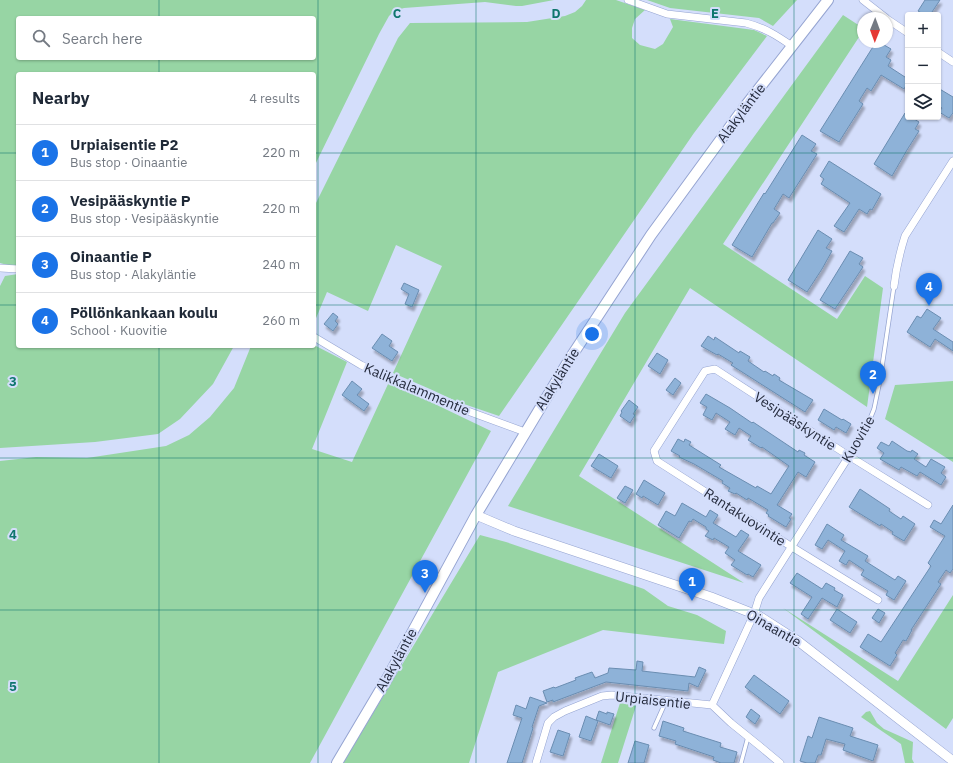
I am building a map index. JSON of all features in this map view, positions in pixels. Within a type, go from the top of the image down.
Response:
[{"type":"main road","name":"Alakyläntie","points":[[337,763],[388,677],[476,515],[568,360],[651,235],[743,109],[828,0]]},
{"type":"street","points":[[628,0],[668,14],[746,23],[757,26],[770,31],[792,46]]},
{"type":"street","points":[[863,0],[878,12]]},
{"type":"street","points":[[893,23],[905,31]]},
{"type":"street","points":[[941,54],[953,62]]},
{"type":"street","name":"Kuovitie","points":[[894,286],[896,269],[905,236],[953,161]]},
{"type":"street","points":[[0,268],[16,269]]},
{"type":"street","name":"Kalikkalammentie","points":[[316,338],[361,365],[424,395],[525,432]]},
{"type":"street","name":"Vesipääskyntie","points":[[676,415],[705,371],[715,368],[849,456],[928,505]]},
{"type":"street","name":"Rantakuovintie","points":[[676,415],[654,451],[657,461],[878,600]]},
{"type":"street","name":"Kuovitie","points":[[754,614],[759,598],[849,456]]},
{"type":"street","name":"Oinaantie","points":[[476,515],[514,531],[711,597],[759,616],[798,641],[953,760]]},
{"type":"street","name":"Urpiaisentie","points":[[712,705],[754,614]]},
{"type":"street","name":"Urpiaisentie","points":[[536,763],[548,723],[554,717],[565,711],[607,695],[712,705],[780,763]]},
{"type":"lane","name":"Kuovitie","points":[[849,456],[874,410],[894,286]]},
{"type":"lane","points":[[654,728],[666,701]]},
{"type":"lane","points":[[741,763],[748,736]]},
{"type":"green space","points":[[0,0],[554,0],[522,6],[485,2],[404,8],[394,11],[389,16],[379,34],[316,163],[316,72],[16,72],[16,266],[0,263]]},
{"type":"green space","points":[[586,0],[616,0],[645,10],[635,19],[632,28],[632,38],[640,45],[655,49],[663,44],[673,27],[670,19],[754,30],[767,36],[694,133],[499,416],[458,402],[393,373],[442,266],[396,245],[368,311],[327,292],[316,318],[316,203],[398,38],[410,23],[527,22],[565,16],[575,12]]},
{"type":"green space","points":[[647,0],[797,0],[773,26],[759,18],[670,8]]},
{"type":"green space","points":[[843,15],[857,24],[857,40],[723,244],[837,319],[865,276],[883,288],[867,407],[690,288],[579,476],[744,583],[508,506],[625,313]]},
{"type":"green space","points":[[16,274],[16,348],[233,348],[213,384],[180,419],[158,434],[95,442],[0,448],[0,286],[5,276]]},
{"type":"green space","points":[[316,346],[347,362],[312,449],[352,462],[389,382],[491,431],[310,763],[0,763],[0,461],[36,457],[87,458],[166,446],[189,435],[210,417],[234,388],[250,348],[316,348]]},
{"type":"green space","points":[[953,381],[953,462],[885,419],[895,385]]},
{"type":"green space","points":[[480,535],[506,542],[644,589],[668,606],[697,615],[726,631],[724,644],[603,630],[498,672],[469,763],[343,763]]},
{"type":"green space","points":[[953,595],[953,718],[946,729],[783,608],[898,681]]},
{"type":"green space","points":[[620,703],[636,706],[618,763],[601,763]]},
{"type":"green space","points":[[870,711],[877,723],[884,729],[913,742],[912,759],[914,763],[905,763],[901,744],[861,717],[866,712]]},
{"type":"building","points":[[925,0],[940,0],[932,12],[918,11]]},
{"type":"building","points":[[872,48],[891,49],[886,57],[891,60],[888,66],[905,77],[904,89],[881,75],[871,91],[867,88],[859,101],[863,104],[839,142],[820,131]]},
{"type":"building","points":[[941,90],[953,97],[953,113],[949,118],[941,113]]},
{"type":"building","points":[[905,113],[905,120],[916,120],[919,122],[915,129],[919,131],[892,176],[874,164]]},
{"type":"building","points":[[802,135],[816,144],[811,151],[817,154],[789,198],[783,194],[774,209],[780,213],[772,223],[752,257],[732,245]]},
{"type":"building","points":[[829,161],[881,194],[872,210],[870,209],[867,214],[859,209],[844,232],[834,226],[850,203],[821,184],[824,179],[820,176]]},
{"type":"building","points":[[818,230],[832,239],[826,248],[832,251],[807,292],[788,280]]},
{"type":"building","points":[[850,251],[863,258],[859,264],[863,267],[835,309],[820,300]]},
{"type":"building","points":[[404,283],[419,290],[412,307],[405,304],[409,294],[401,289]]},
{"type":"building","points":[[927,309],[941,318],[933,329],[953,342],[953,351],[935,339],[930,347],[907,332],[917,316],[921,318]]},
{"type":"building","points":[[333,313],[338,317],[335,321],[338,324],[333,331],[324,324]]},
{"type":"building","points":[[382,334],[392,341],[389,346],[398,352],[392,361],[372,348]]},
{"type":"building","points":[[708,336],[714,340],[715,337],[739,353],[740,351],[750,357],[748,361],[764,372],[765,371],[773,376],[774,374],[780,378],[779,380],[813,400],[805,412],[731,365],[733,363],[701,346]]},
{"type":"building","points":[[657,353],[668,360],[660,374],[648,366]]},
{"type":"building","points":[[675,378],[681,383],[673,395],[666,390]]},
{"type":"building","points":[[352,381],[362,389],[357,395],[369,404],[364,411],[342,395]]},
{"type":"building","points":[[706,394],[752,423],[753,422],[798,452],[799,450],[805,453],[804,455],[815,462],[806,477],[798,472],[777,505],[792,514],[786,527],[768,516],[769,515],[766,513],[768,510],[748,498],[747,500],[736,493],[735,494],[728,491],[730,488],[722,483],[723,481],[671,451],[678,439],[684,442],[685,439],[691,442],[689,445],[721,465],[719,467],[756,488],[757,486],[771,494],[789,466],[762,447],[761,448],[748,440],[751,436],[739,428],[735,435],[725,429],[730,422],[716,413],[712,420],[703,415],[707,407],[700,403]]},
{"type":"building","points":[[629,400],[638,407],[633,414],[635,415],[630,423],[620,416],[621,411]]},
{"type":"building","points":[[824,409],[851,424],[846,433],[836,427],[834,430],[818,420]]},
{"type":"building","points":[[892,441],[907,451],[911,452],[912,450],[918,454],[914,459],[926,467],[931,459],[945,467],[941,473],[946,477],[941,485],[920,472],[917,476],[901,467],[899,470],[880,459],[884,453],[877,448],[881,442],[889,446]]},
{"type":"building","points":[[599,454],[618,466],[611,478],[591,466]]},
{"type":"building","points":[[644,480],[665,493],[658,505],[643,496],[642,498],[636,494]]},
{"type":"building","points":[[625,486],[633,490],[625,503],[617,498]]},
{"type":"building","points":[[860,489],[890,509],[889,511],[901,519],[903,516],[915,524],[904,541],[892,534],[893,532],[881,524],[880,526],[849,507]]},
{"type":"building","points":[[682,503],[706,517],[710,510],[718,515],[713,523],[736,537],[741,530],[749,535],[738,551],[761,565],[753,577],[731,565],[735,560],[725,553],[729,547],[714,538],[713,540],[705,536],[709,531],[706,527],[693,519],[691,522],[689,521],[679,538],[658,525],[666,511],[675,516]]},
{"type":"building","points":[[953,505],[953,569],[950,573],[946,570],[938,582],[941,584],[911,630],[906,641],[903,640],[895,653],[897,655],[890,666],[860,647],[868,634],[881,642],[931,566],[928,563],[945,536],[930,527],[934,520],[941,524]]},
{"type":"building","points":[[827,524],[844,535],[841,540],[868,556],[865,561],[895,580],[898,576],[906,581],[894,600],[886,595],[888,591],[861,575],[864,570],[849,560],[846,565],[839,561],[845,551],[828,540],[822,549],[815,545]]},
{"type":"building","points":[[797,573],[822,589],[826,583],[835,588],[834,590],[843,595],[837,607],[822,598],[808,619],[801,614],[812,597],[790,583]]},
{"type":"building","points":[[837,609],[857,622],[850,633],[830,620]]},
{"type":"building","points":[[878,609],[885,613],[879,623],[872,618]]},
{"type":"building","points":[[637,661],[643,662],[642,671],[695,677],[699,667],[706,670],[698,687],[689,683],[688,691],[606,682],[553,702],[553,700],[547,702],[543,691],[576,680],[575,678],[592,672],[595,678],[608,673],[609,668],[636,670]]},
{"type":"building","points":[[754,675],[789,701],[780,714],[745,687]]},
{"type":"building","points":[[530,697],[547,703],[539,706],[522,763],[507,763],[522,718],[513,715],[516,705],[526,709]]},
{"type":"building","points":[[751,709],[760,716],[755,724],[746,717]]},
{"type":"building","points":[[599,711],[607,714],[607,712],[614,714],[610,725],[596,720]]},
{"type":"building","points":[[586,716],[598,721],[591,741],[579,737]]},
{"type":"building","points":[[819,717],[853,728],[850,736],[878,745],[873,761],[843,750],[845,744],[826,739],[821,755],[818,755],[815,763],[800,761],[808,736],[812,738]]},
{"type":"building","points":[[663,721],[684,728],[683,731],[721,743],[720,747],[737,752],[734,763],[721,763],[713,760],[714,757],[675,744],[676,741],[659,736]]},
{"type":"building","points":[[558,730],[570,734],[563,756],[550,752]]},
{"type":"building","points":[[635,741],[649,745],[644,763],[628,763]]},
{"type":"place","name":"Pöllönkankaan koulu","points":[[929,306]]},
{"type":"place","name":"Vesipääskyntie P","points":[[873,394]]},
{"type":"place","name":"Oinaantie P","points":[[425,593]]},
{"type":"place","name":"Urpiaisentie P2","points":[[692,601]]}]
